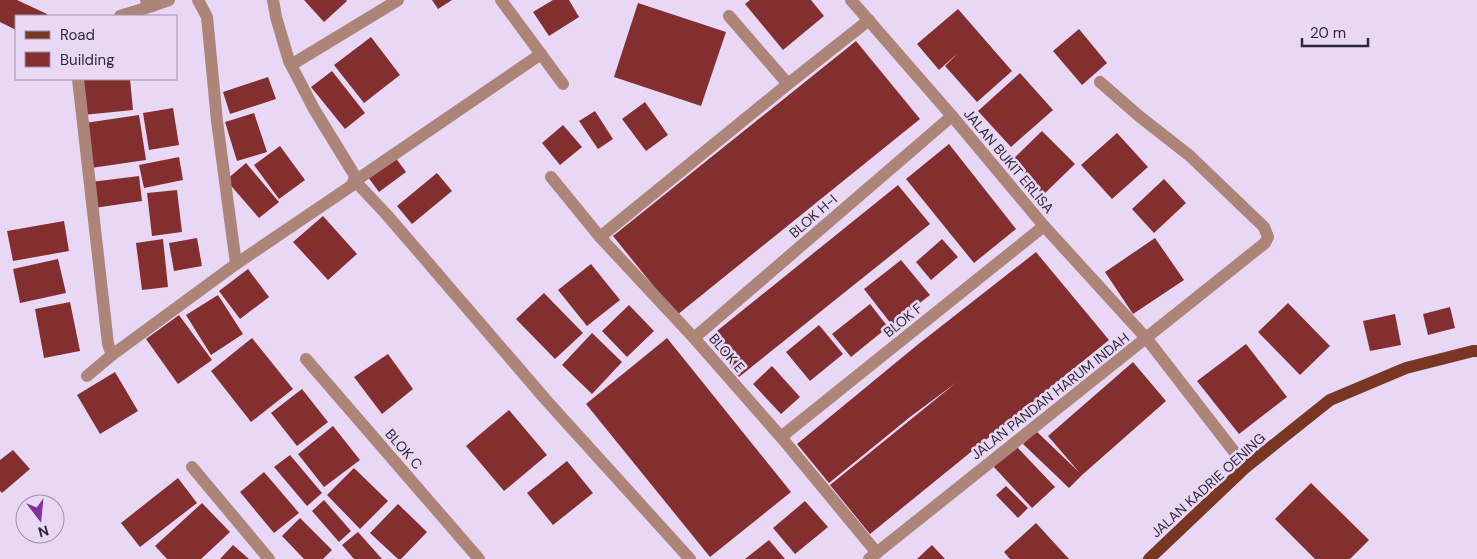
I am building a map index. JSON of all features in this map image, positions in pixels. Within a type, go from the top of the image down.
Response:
[{"type":"main road","name":"JALAN KADRIE OENING","points":[[1149,559],[1246,467],[1330,400],[1406,368],[1477,351]]},
{"type":"street","points":[[122,15],[149,3],[169,0]]},
{"type":"street","points":[[198,0],[207,17],[217,121],[236,264]]},
{"type":"street","points":[[273,0],[276,17],[292,65],[314,109],[355,176],[355,181],[387,215],[546,400],[690,559]]},
{"type":"street","points":[[292,65],[398,0]]},
{"type":"street","points":[[501,0],[563,84]]},
{"type":"street","name":"JALAN BUKIT ERLISA","points":[[851,0],[1044,226],[1147,339]]},
{"type":"street","points":[[729,16],[788,84]]},
{"type":"street","points":[[600,237],[869,20]]},
{"type":"street","points":[[87,376],[112,355],[236,264],[541,54]]},
{"type":"street","points":[[78,80],[108,344],[112,355]]},
{"type":"street","points":[[1100,82],[1190,156],[1264,227],[1268,237],[1265,243],[1147,339]]},
{"type":"street","name":"BLOK H-I","points":[[694,338],[952,116]]},
{"type":"street","name":"BLOK E","points":[[551,177],[600,237],[694,338],[781,437],[873,556]]},
{"type":"street","name":"BLOK F","points":[[781,437],[1044,226]]},
{"type":"street","name":"JALAN PANDAN HARUM INDAH","points":[[873,556],[1147,339],[1246,467]]},
{"type":"street","name":"BLOK C","points":[[306,359],[479,559]]},
{"type":"street","points":[[192,467],[269,559]]},
{"type":"building","points":[[0,0],[17,0],[47,14],[15,15],[15,30],[0,22]]},
{"type":"building","points":[[304,0],[346,0],[347,1],[324,22]]},
{"type":"building","points":[[432,0],[452,0],[438,9]]},
{"type":"building","points":[[553,0],[569,0],[579,17],[549,36],[533,12]]},
{"type":"building","points":[[750,0],[811,0],[824,16],[783,50],[745,4]]},
{"type":"building","points":[[638,3],[726,32],[701,106],[614,77]]},
{"type":"building","points":[[958,9],[1012,71],[977,102],[945,66],[958,53],[939,70],[917,44]]},
{"type":"building","points":[[1079,29],[1107,63],[1082,85],[1053,51]]},
{"type":"building","points":[[371,37],[400,75],[364,103],[334,65]]},
{"type":"building","points":[[856,41],[920,119],[677,315],[613,236]]},
{"type":"building","points":[[332,71],[365,113],[345,129],[311,87]]},
{"type":"building","points":[[1020,73],[1053,110],[1011,147],[978,111]]},
{"type":"building","points":[[268,77],[276,99],[230,114],[223,92]]},
{"type":"building","points":[[79,80],[130,80],[133,110],[83,115]]},
{"type":"building","points":[[645,102],[668,135],[646,151],[622,119]]},
{"type":"building","points":[[173,108],[179,145],[149,150],[143,113]]},
{"type":"building","points":[[595,111],[613,139],[598,149],[579,121]]},
{"type":"building","points":[[254,113],[267,152],[237,161],[225,122]]},
{"type":"building","points":[[139,115],[146,160],[91,168],[85,123]]},
{"type":"building","points":[[563,125],[582,147],[560,165],[542,143]]},
{"type":"building","points":[[1042,131],[1075,164],[1043,195],[1011,161]]},
{"type":"building","points":[[1117,133],[1148,167],[1112,199],[1081,165]]},
{"type":"building","points":[[949,144],[1016,229],[974,263],[906,179]]},
{"type":"building","points":[[280,146],[305,180],[279,199],[254,165]]},
{"type":"building","points":[[392,153],[406,172],[379,192],[365,173]]},
{"type":"building","points":[[179,157],[183,180],[144,188],[139,165]]},
{"type":"building","points":[[246,163],[279,202],[259,218],[226,180]]},
{"type":"building","points":[[437,173],[452,191],[412,224],[397,206]]},
{"type":"building","points":[[139,176],[142,201],[94,208],[91,182]]},
{"type":"building","points":[[1164,179],[1186,203],[1154,233],[1132,209]]},
{"type":"building","points":[[898,185],[930,224],[739,377],[707,339]]},
{"type":"building","points":[[177,190],[182,232],[152,236],[147,193]]},
{"type":"building","points":[[323,216],[357,254],[328,280],[293,242]]},
{"type":"building","points":[[64,221],[69,251],[13,261],[7,231]]},
{"type":"building","points":[[197,238],[202,266],[174,271],[169,243]]},
{"type":"building","points":[[1155,238],[1184,280],[1133,314],[1105,272]]},
{"type":"building","points":[[163,239],[168,287],[142,290],[136,243]]},
{"type":"building","points":[[942,239],[958,257],[931,280],[916,262]]},
{"type":"building","points":[[1036,252],[1109,340],[870,534],[830,485],[957,382],[910,417],[829,483],[797,444],[916,346]]},
{"type":"building","points":[[58,259],[66,293],[20,303],[13,269]]},
{"type":"building","points":[[901,260],[930,295],[892,325],[864,289]]},
{"type":"building","points":[[591,264],[620,300],[587,326],[558,290]]},
{"type":"building","points":[[248,269],[269,297],[240,319],[219,291]]},
{"type":"building","points":[[544,293],[583,333],[555,359],[516,319]]},
{"type":"building","points":[[218,295],[243,334],[211,355],[186,315]]},
{"type":"building","points":[[70,302],[80,351],[44,358],[35,309]]},
{"type":"building","points":[[1288,303],[1330,346],[1300,375],[1258,332]]},
{"type":"building","points":[[870,304],[888,327],[851,357],[832,334]]},
{"type":"building","points":[[629,305],[654,331],[627,357],[602,331]]},
{"type":"building","points":[[1450,307],[1455,328],[1428,335],[1423,314]]},
{"type":"building","points":[[1395,314],[1401,345],[1370,351],[1363,321]]},
{"type":"building","points":[[179,315],[212,360],[178,384],[146,339]]},
{"type":"building","points":[[819,325],[843,354],[810,381],[786,352]]},
{"type":"building","points":[[592,333],[622,362],[592,394],[562,365]]},
{"type":"building","points":[[252,338],[293,389],[251,422],[211,371]]},
{"type":"building","points":[[667,338],[791,492],[710,557],[586,404]]},
{"type":"building","points":[[1246,344],[1287,397],[1239,434],[1197,381]]},
{"type":"building","points":[[388,354],[413,389],[382,414],[354,377]]},
{"type":"building","points":[[1133,362],[1166,401],[1069,488],[1023,444],[1036,431],[1079,472],[1048,436]]},
{"type":"building","points":[[772,366],[800,397],[781,414],[753,384]]},
{"type":"building","points":[[115,372],[138,411],[100,434],[77,395]]},
{"type":"building","points":[[302,389],[328,422],[297,446],[271,413]]},
{"type":"building","points":[[509,410],[547,455],[504,491],[466,446]]},
{"type":"building","points":[[333,426],[360,460],[324,487],[298,454]]},
{"type":"building","points":[[1015,445],[1055,487],[1032,508],[993,466]]},
{"type":"building","points":[[13,450],[30,469],[2,493],[0,491],[0,460]]},
{"type":"building","points":[[290,455],[322,493],[307,506],[274,467]]},
{"type":"building","points":[[567,461],[593,493],[553,525],[527,493]]},
{"type":"building","points":[[354,468],[388,501],[360,529],[327,495]]},
{"type":"building","points":[[264,472],[299,513],[274,533],[240,492]]},
{"type":"building","points":[[178,478],[197,503],[140,547],[121,523]]},
{"type":"building","points":[[1311,483],[1369,540],[1350,559],[1315,559],[1275,519]]},
{"type":"building","points":[[1006,486],[1028,508],[1018,518],[996,495]]},
{"type":"building","points":[[324,500],[351,531],[339,542],[312,511]]},
{"type":"building","points":[[805,501],[828,527],[795,554],[773,528]]},
{"type":"building","points":[[202,503],[230,532],[201,559],[167,559],[155,546]]},
{"type":"building","points":[[398,504],[427,532],[401,559],[398,559],[370,533]]},
{"type":"building","points":[[300,518],[332,550],[323,559],[304,559],[282,536]]},
{"type":"building","points":[[1036,523],[1069,559],[1010,559],[1004,552]]},
{"type":"building","points":[[358,532],[382,559],[354,559],[342,545]]},
{"type":"building","points":[[769,540],[785,559],[745,559]]},
{"type":"building","points":[[233,545],[249,559],[220,559]]},
{"type":"building","points":[[932,545],[945,559],[917,559]]}]
